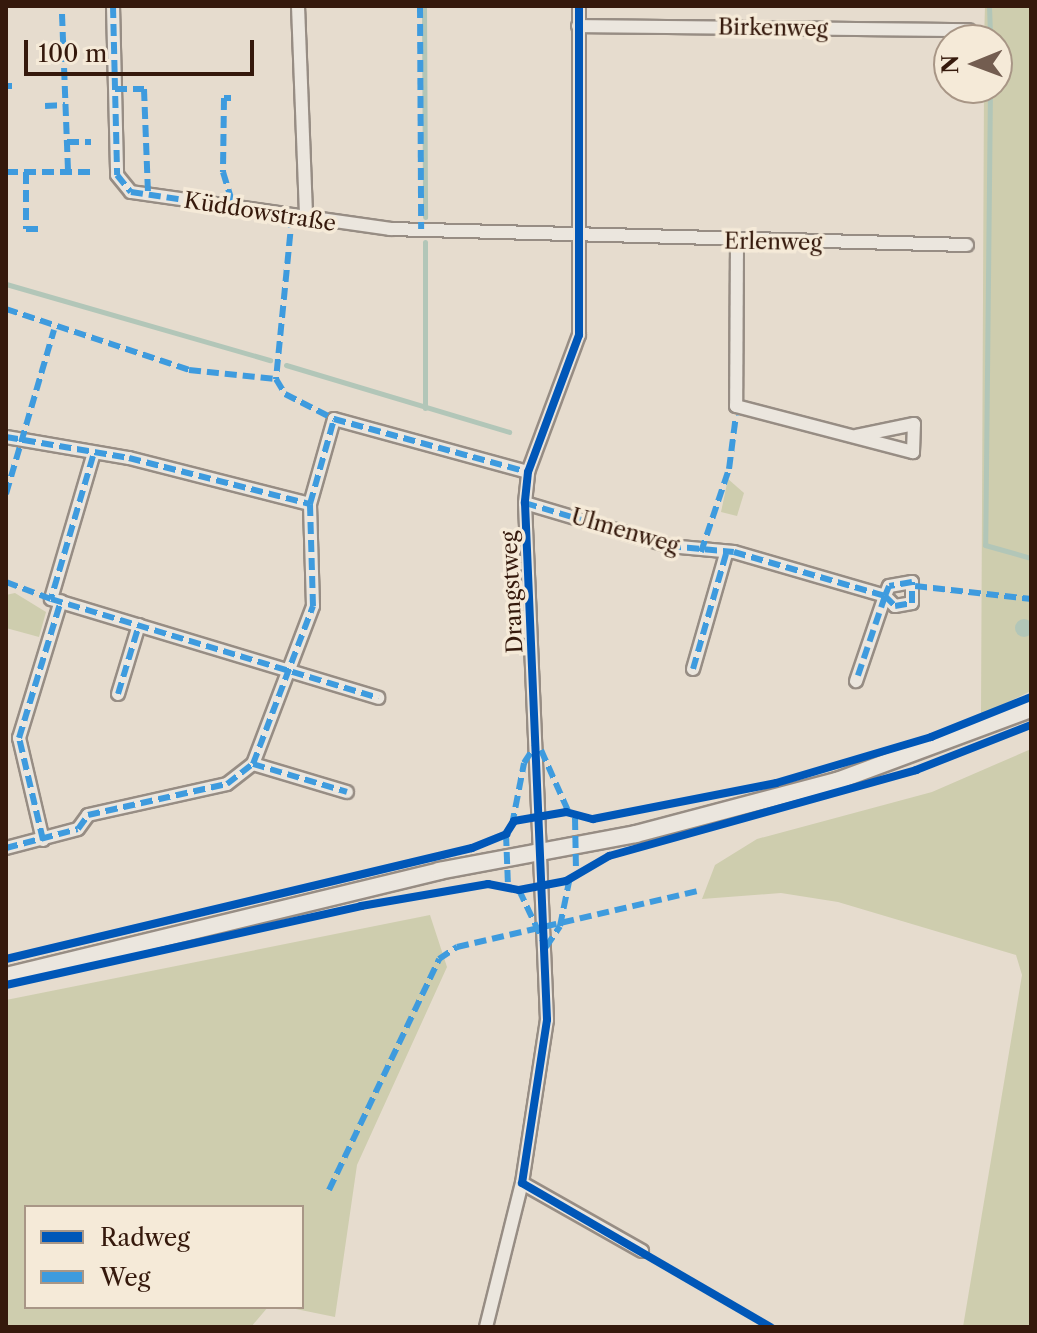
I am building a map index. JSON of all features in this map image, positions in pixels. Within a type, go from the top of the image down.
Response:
[{"type":"street","name":"Küddowstraße","points":[[113,6],[117,175],[131,192],[390,229],[580,234]]},
{"type":"street","points":[[298,6],[306,218]]},
{"type":"street","name":"Drangstweg","points":[[486,1327],[522,1183],[547,1020],[543,852],[525,503],[528,472],[575,355],[580,234],[579,6]]},
{"type":"street","name":"Birkenweg","points":[[578,26],[933,30]]},
{"type":"street","name":"Erlenweg","points":[[580,234],[737,241],[967,245]]},
{"type":"street","points":[[737,241],[736,411],[856,436]]},
{"type":"street","points":[[6,848],[78,829],[88,815],[227,784],[253,764],[291,672],[313,606],[310,504],[326,433],[341,417],[528,472]]},
{"type":"street","points":[[6,437],[93,456],[129,458],[310,504]]},
{"type":"street","points":[[93,456],[51,599],[378,698]]},
{"type":"street","name":"Ulmenweg","points":[[525,503],[669,546],[726,554],[885,596],[856,681]]},
{"type":"street","points":[[693,669],[726,554]]},
{"type":"street","points":[[43,840],[19,738],[61,601]]},
{"type":"street","points":[[118,694],[139,625]]},
{"type":"street","points":[[6,976],[49,963],[543,852],[837,781],[1031,709]]},
{"type":"street","points":[[253,764],[347,792]]},
{"type":"street","points":[[6,968],[49,963]]},
{"type":"street","points":[[522,1183],[642,1251]]},
{"type":"shaded area","points":[[985,6],[1031,6],[1031,691],[981,715],[984,104],[1013,104],[1013,24],[984,24]]},
{"type":"shaded area","points":[[728,479],[744,493],[737,516],[721,512]]},
{"type":"shaded area","points":[[15,593],[46,612],[39,637],[6,628],[6,595]]},
{"type":"shaded area","points":[[1020,619],[1028,619],[1033,628],[1031,635],[1020,637],[1015,632],[1015,624]]},
{"type":"shaded area","points":[[1031,749],[1031,1327],[963,1327],[1022,975],[1016,955],[838,902],[781,893],[702,899],[715,865],[757,839],[932,792]]},
{"type":"shaded area","points":[[430,915],[447,967],[357,1165],[335,1317],[296,1309],[304,1309],[304,1205],[24,1205],[24,1309],[266,1309],[251,1327],[6,1327],[6,1000]]},
{"type":"waterway","points":[[424,6],[425,217]]},
{"type":"waterway","points":[[989,6],[990,24]]},
{"type":"waterway","points":[[990,104],[985,545],[1031,558]]},
{"type":"waterway","points":[[425,242],[425,408]]},
{"type":"waterway","points":[[6,284],[270,360]]},
{"type":"waterway","points":[[286,365],[509,432]]},
{"type":"marked path","points":[[113,6],[117,175],[131,192],[292,216],[276,379],[285,394],[334,419]]},
{"type":"marked path","points":[[420,6],[421,229]]},
{"type":"marked path","points":[[62,14],[68,173]]},
{"type":"marked path","points":[[6,86],[12,86]]},
{"type":"marked path","points":[[115,89],[144,89],[148,195]]},
{"type":"marked path","points":[[231,98],[224,98],[223,172],[234,208]]},
{"type":"marked path","points":[[45,106],[65,105]]},
{"type":"marked path","points":[[67,142],[91,142]]},
{"type":"marked path","points":[[6,172],[91,172]]},
{"type":"marked path","points":[[26,172],[26,229],[39,229]]},
{"type":"marked path","points":[[6,309],[189,370],[276,379]]},
{"type":"marked path","points":[[6,494],[54,330]]},
{"type":"marked path","points":[[701,552],[729,469],[736,415]]},
{"type":"marked path","points":[[6,848],[78,829],[88,815],[227,784],[253,764],[313,606],[310,504],[334,419],[528,472]]},
{"type":"marked path","points":[[6,437],[129,458],[310,504]]},
{"type":"marked path","points":[[93,456],[51,599],[378,698]]},
{"type":"marked path","points":[[525,503],[669,546],[734,552],[885,596],[895,606],[912,603],[912,582],[889,586],[885,596],[856,681]]},
{"type":"marked path","points":[[693,669],[726,554]]},
{"type":"marked path","points":[[6,582],[51,599]]},
{"type":"marked path","points":[[915,586],[1031,599]]},
{"type":"marked path","points":[[43,840],[19,738],[61,601]]},
{"type":"marked path","points":[[118,694],[139,625]]},
{"type":"marked path","points":[[512,825],[524,763],[535,746]]},
{"type":"marked path","points":[[541,750],[570,815]]},
{"type":"marked path","points":[[253,764],[347,792]]},
{"type":"marked path","points":[[575,818],[576,871]]},
{"type":"marked path","points":[[506,834],[508,885]]},
{"type":"marked path","points":[[519,890],[546,947],[560,926],[570,877]]},
{"type":"marked path","points":[[329,1190],[439,959],[457,947],[702,890]]},
{"type":"cycle path","points":[[579,6],[579,335],[528,472],[525,503],[547,1020],[522,1183],[770,1327]]},
{"type":"cycle path","points":[[6,959],[472,848],[506,834],[514,821],[566,812],[593,819],[776,783],[931,737],[1031,697]]},
{"type":"cycle path","points":[[6,985],[361,906],[488,884],[519,890],[566,881],[609,856],[916,770],[1031,725]]}]
